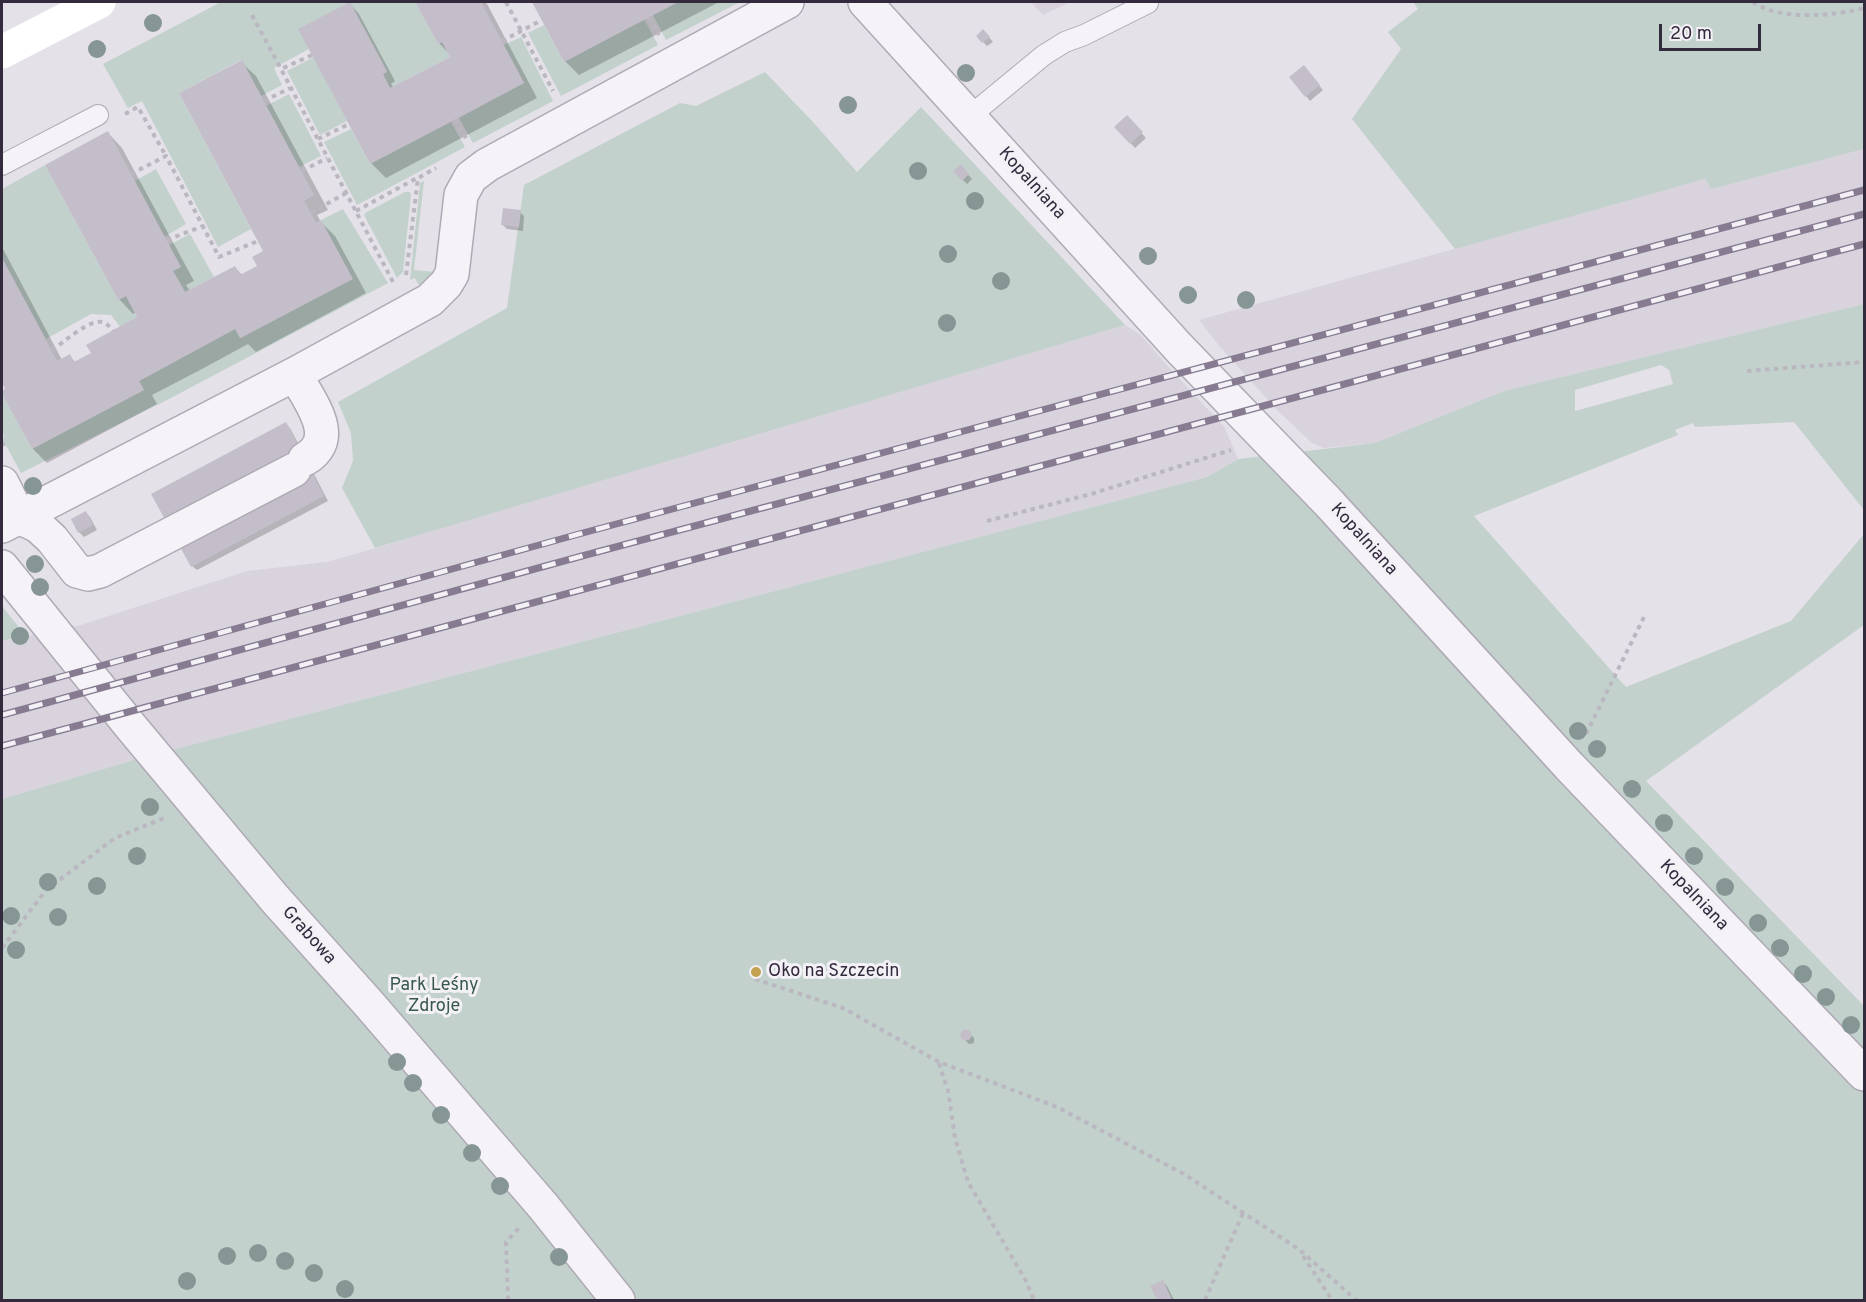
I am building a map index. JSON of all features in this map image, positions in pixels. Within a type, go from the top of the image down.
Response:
[{"type":"street","points":[[2,52],[99,2]]},
{"type":"street","points":[[10,521],[295,374],[424,304],[446,284],[453,269],[461,195],[471,177],[487,165],[787,2]]},
{"type":"street","name":"Kopalniana","points":[[865,2],[1179,348],[1328,502],[1569,766],[1864,1074]]},
{"type":"street","points":[[10,521],[38,526],[52,539],[76,571],[88,574],[100,571],[299,465],[320,447],[322,433],[320,421],[295,374]]},
{"type":"street","points":[[2,483],[10,521]]},
{"type":"street","name":"Grabowa","points":[[2,567],[275,899],[536,1197],[618,1300]]},
{"type":"lane","points":[[970,116],[1044,55],[1065,42],[1148,3],[1146,2]]},
{"type":"lane","points":[[2,165],[98,115]]},
{"type":"path","points":[[506,2],[555,93]]},
{"type":"path","points":[[1753,2],[1773,11],[1791,14],[1827,14],[1864,8]]},
{"type":"path","points":[[252,15],[281,69]]},
{"type":"path","points":[[502,41],[542,20]]},
{"type":"path","points":[[264,101],[290,88]]},
{"type":"path","points":[[141,110],[219,257],[258,241]]},
{"type":"path","points":[[455,119],[467,139]]},
{"type":"path","points":[[318,139],[349,124]]},
{"type":"path","points":[[131,174],[166,156]]},
{"type":"path","points":[[302,171],[327,158]]},
{"type":"path","points":[[356,211],[417,178]]},
{"type":"path","points":[[311,213],[346,193]]},
{"type":"path","points":[[167,240],[203,226]]},
{"type":"path","points":[[52,350],[91,323],[102,322],[113,331]]},
{"type":"path","points":[[1747,371],[1864,362]]},
{"type":"path","points":[[987,520],[1091,494],[1268,439]]},
{"type":"path","points":[[1585,736],[1646,613]]},
{"type":"path","points":[[2,948],[46,890],[115,837],[197,806]]},
{"type":"path","points":[[755,979],[843,1008],[939,1062],[1057,1107],[1185,1174],[1299,1250],[1356,1300]]},
{"type":"path","points":[[939,1062],[948,1091],[955,1138],[968,1182],[1026,1281],[1034,1300]]},
{"type":"path","points":[[1205,1300],[1243,1213]]},
{"type":"path","points":[[506,1242],[508,1300]]},
{"type":"path","points":[[1299,1250],[1332,1300]]},
{"type":"shaded area","points":[[1031,2],[1070,2],[1043,15]]},
{"type":"shaded area","points":[[1864,149],[1864,304],[1504,391],[1375,443],[1324,448],[1312,443],[1280,413],[1221,348],[1199,320],[1705,179],[1711,189]]},
{"type":"shaded area","points":[[1125,325],[1141,335],[1225,428],[1238,459],[1207,477],[134,760],[2,799],[2,641],[81,625],[247,571],[327,562]]},
{"type":"green space","points":[[221,2],[415,2],[438,44],[442,42],[450,57],[390,88],[383,74],[387,71],[363,26],[309,49],[274,68],[282,85],[261,96],[241,60],[179,93],[251,229],[218,247],[142,101],[128,108],[103,64]]},
{"type":"green space","points":[[678,2],[740,2],[666,40],[653,15]]},
{"type":"green space","points":[[1413,2],[1864,2],[1864,149],[1711,189],[1705,179],[1455,249],[1352,119],[1401,49],[1388,32],[1418,9]]},
{"type":"green space","points":[[644,19],[658,45],[561,96],[528,33],[544,25],[564,62]]},
{"type":"green space","points":[[521,37],[553,101],[473,143],[459,118],[524,83],[504,45]]},
{"type":"green space","points":[[314,57],[347,121],[320,135],[287,71]]},
{"type":"green space","points":[[765,72],[857,172],[921,107],[1125,325],[375,548],[342,488],[353,461],[351,433],[338,402],[507,308],[524,185],[680,103],[696,106]]},
{"type":"green space","points":[[289,94],[321,156],[299,167],[266,106]]},
{"type":"green space","points":[[451,122],[465,147],[357,205],[324,142],[351,129],[370,164]]},
{"type":"green space","points":[[45,165],[118,300],[126,296],[137,317],[120,327],[111,315],[91,314],[46,339],[2,258],[2,189]]},
{"type":"green space","points":[[156,169],[186,224],[164,237],[135,181]]},
{"type":"green space","points":[[424,181],[414,270],[436,272],[422,291],[415,278],[410,280],[420,183]]},
{"type":"green space","points":[[405,192],[410,192],[411,195],[403,272],[397,278],[364,215]]},
{"type":"green space","points":[[343,209],[388,283],[169,399],[21,473],[3,440],[2,394],[32,449],[144,390],[139,381],[235,329],[241,338],[352,279],[321,220]]},
{"type":"green space","points":[[190,234],[214,277],[185,292],[173,271],[169,245]]},
{"type":"green space","name":"Park Leśny Zdroje","points":[[1864,304],[1864,510],[1794,422],[1695,427],[1693,423],[1675,430],[1678,435],[1474,516],[1626,687],[1791,621],[1864,534],[1864,625],[1646,781],[1864,1006],[1864,1300],[2,1300],[2,799],[134,760],[1207,477],[1238,459],[1375,443],[1504,391]],"holes":[[[1661,365],[1669,370],[1673,384],[1575,411],[1575,390]]]},
{"type":"green space","points":[[2,606],[25,635],[2,641]]},
{"type":"building","points":[[350,2],[387,72],[383,74],[390,88],[450,57],[442,42],[438,44],[415,2],[481,2],[524,83],[370,164],[298,29]]},
{"type":"building","points":[[532,2],[678,2],[564,62]]},
{"type":"building","points":[[983,29],[990,37],[982,43],[976,36]]},
{"type":"building","points":[[242,60],[314,195],[304,201],[316,223],[321,220],[353,279],[240,338],[235,329],[139,381],[144,390],[32,449],[2,394],[5,389],[2,382],[2,258],[57,361],[70,354],[74,362],[91,353],[86,345],[137,317],[126,296],[118,300],[45,165],[108,131],[181,267],[173,271],[185,292],[235,266],[240,275],[257,266],[252,257],[263,251],[179,93]]},
{"type":"building","points":[[1304,65],[1320,85],[1305,97],[1289,77]]},
{"type":"building","points":[[1127,115],[1143,132],[1130,144],[1114,127]]},
{"type":"building","points":[[961,164],[969,174],[962,181],[953,171]]},
{"type":"building","points":[[503,208],[521,210],[519,227],[501,225]]},
{"type":"building","points":[[286,422],[324,496],[191,567],[151,494]]},
{"type":"building","points":[[86,511],[93,525],[78,533],[71,519]]},
{"type":"building","points":[[966,1030],[970,1031],[970,1039],[966,1040],[962,1039],[961,1035],[962,1031]]},
{"type":"building","points":[[1163,1280],[1172,1300],[1157,1300],[1150,1286]]},
{"type":"railway","points":[[2,693],[579,534],[1864,190]]},
{"type":"railway","points":[[2,715],[582,556],[1864,214]]},
{"type":"railway","points":[[2,746],[1864,244]]},
{"type":"place","name":"Oko na Szczecin","points":[[756,972]]}]
